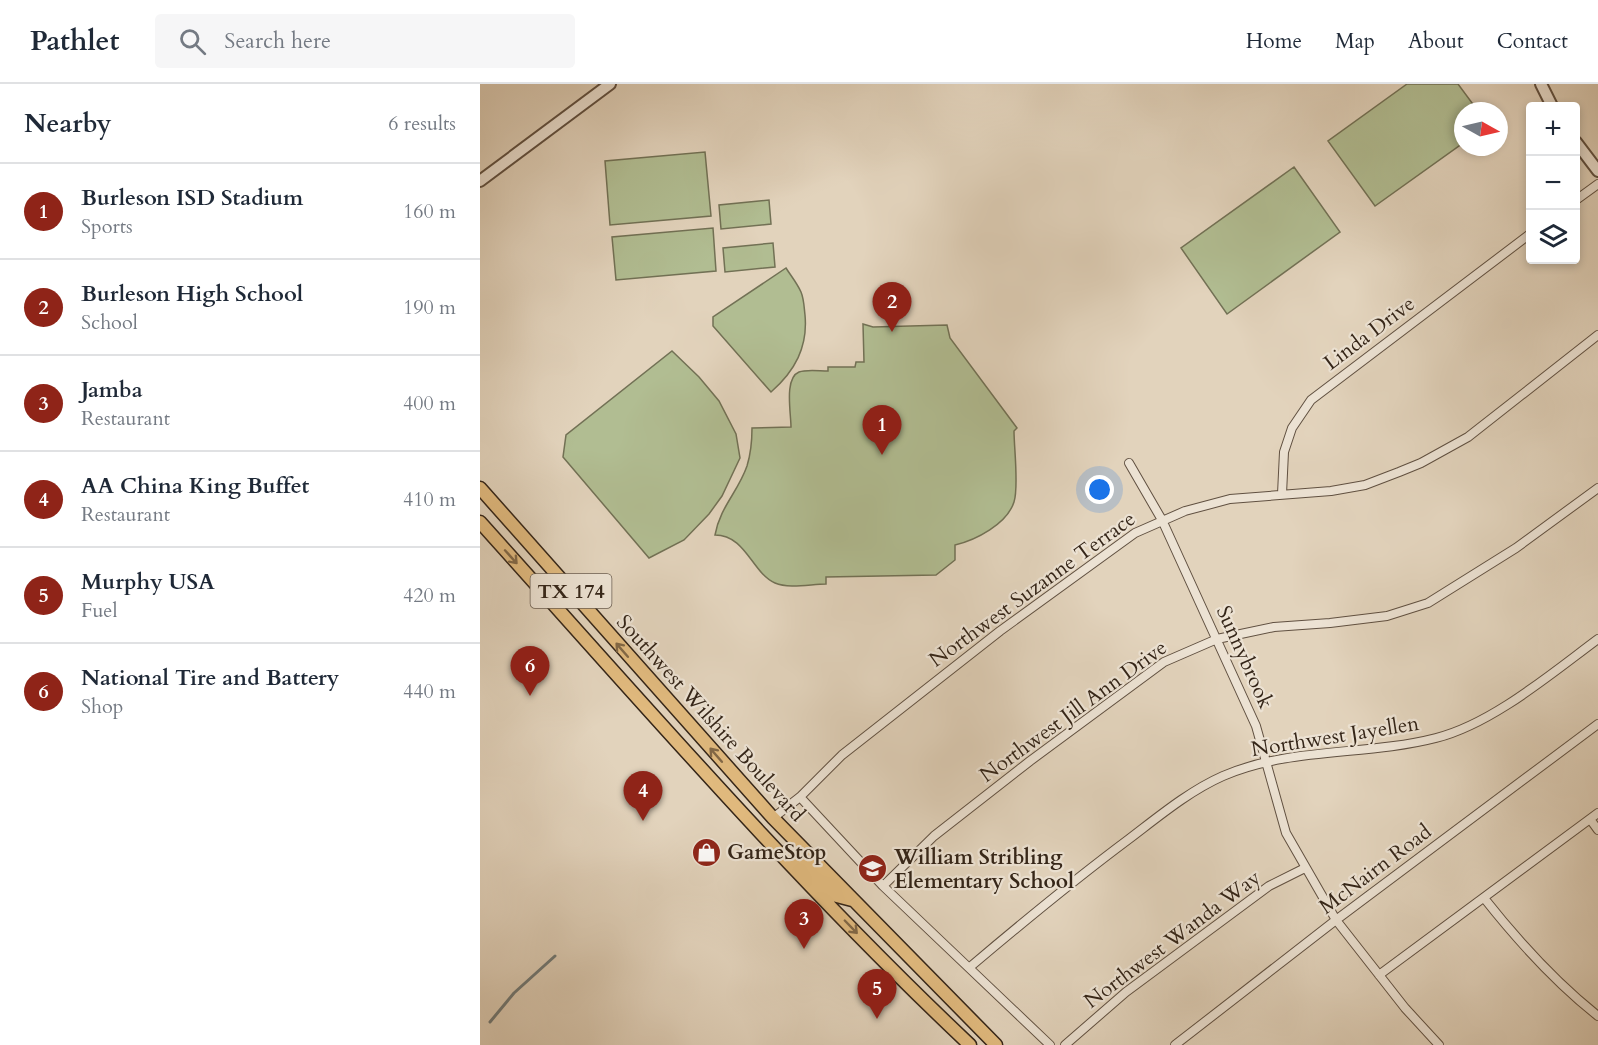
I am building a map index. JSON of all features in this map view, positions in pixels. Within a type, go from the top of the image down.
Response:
[{"type":"main road","name":"Southwest Wilshire Boulevard","points":[[480,488],[773,818],[996,1045]]},
{"type":"main road","name":"Southwest Wilshire Boulevard","points":[[480,522],[781,855],[919,997],[970,1045]]},
{"type":"main road","points":[[646,707],[661,694]]},
{"type":"main road","points":[[781,855],[787,852],[795,855],[833,895],[853,900]]},
{"type":"street","points":[[480,181],[610,84]]},
{"type":"street","points":[[1541,84],[1550,102]]},
{"type":"street","points":[[1580,148],[1598,171]]},
{"type":"street","points":[[1580,197],[1598,184]]},
{"type":"street","name":"Linda Drive","points":[[1282,494],[1284,452],[1292,428],[1311,400],[1526,237]]},
{"type":"street","name":"Northwest Suzanne Terrace","points":[[773,818],[800,797],[842,755],[1000,631],[1135,533],[1162,520],[1230,499],[1331,491],[1365,485],[1421,463],[1468,437],[1598,334]]},
{"type":"street","name":"Sunnybrook","points":[[1129,463],[1162,520],[1256,726],[1286,833],[1336,920],[1405,1008],[1439,1045]]},
{"type":"street","name":"Northwest Jill Ann Drive","points":[[884,886],[934,836],[1164,662],[1217,639],[1274,627],[1387,616],[1428,603],[1516,548],[1598,488]]},
{"type":"street","name":"Northwest Jayellen","points":[[970,967],[1054,895],[1192,793],[1222,777],[1265,761],[1386,748],[1438,738],[1467,728],[1524,693],[1598,639]]},
{"type":"street","name":"McNairn Road","points":[[1175,1045],[1336,920],[1598,724]]},
{"type":"street","points":[[800,797],[884,886],[1050,1045]]},
{"type":"street","points":[[1379,975],[1598,813]]},
{"type":"street","points":[[1590,819],[1598,830]]},
{"type":"street","name":"Northwest Wanda Way","points":[[1065,1045],[1126,992],[1269,886],[1305,868]]},
{"type":"street","points":[[1484,898],[1512,933],[1554,978],[1598,1016]]},
{"type":"green space","points":[[1407,84],[1458,84],[1471,102],[1454,102],[1454,149],[1375,206],[1328,141]]},
{"type":"green space","points":[[705,152],[711,216],[610,225],[605,161]]},
{"type":"green space","points":[[1294,167],[1340,232],[1227,314],[1181,248]]},
{"type":"green space","points":[[769,200],[771,224],[721,229],[719,205]]},
{"type":"green space","points":[[713,228],[716,271],[616,280],[612,237]]},
{"type":"green space","points":[[773,243],[775,267],[725,272],[723,248]]},
{"type":"green space","points":[[786,268],[803,297],[804,338],[793,367],[771,392],[713,326],[713,317]]},
{"type":"green space","points":[[863,324],[873,327],[947,325],[950,338],[1017,428],[1014,431],[1016,477],[1014,502],[1005,517],[990,530],[955,545],[955,560],[936,575],[826,577],[826,584],[781,585],[767,578],[734,541],[715,535],[717,525],[747,466],[752,428],[791,427],[791,381],[799,372],[828,371],[828,367],[855,367],[856,362],[864,362]]},
{"type":"green space","points":[[672,351],[699,377],[719,401],[736,434],[740,458],[722,496],[709,514],[684,540],[649,558],[563,457],[566,435]]},
{"type":"waterway","points":[[490,1022],[514,993],[555,956]]},
{"type":"place","name":"Burleson High School","points":[[892,332]]},
{"type":"place","name":"Burleson ISD Stadium","points":[[882,455]]},
{"type":"place","name":"National Tire and Battery","points":[[530,696]]},
{"type":"place","name":"AA China King Buffet","points":[[643,821]]},
{"type":"place","name":"GameStop","points":[[706,852]]},
{"type":"place","name":"William Stribling Elementary School","points":[[873,869]]},
{"type":"place","name":"Jamba","points":[[804,949]]},
{"type":"place","name":"Murphy USA","points":[[877,1019]]}]
